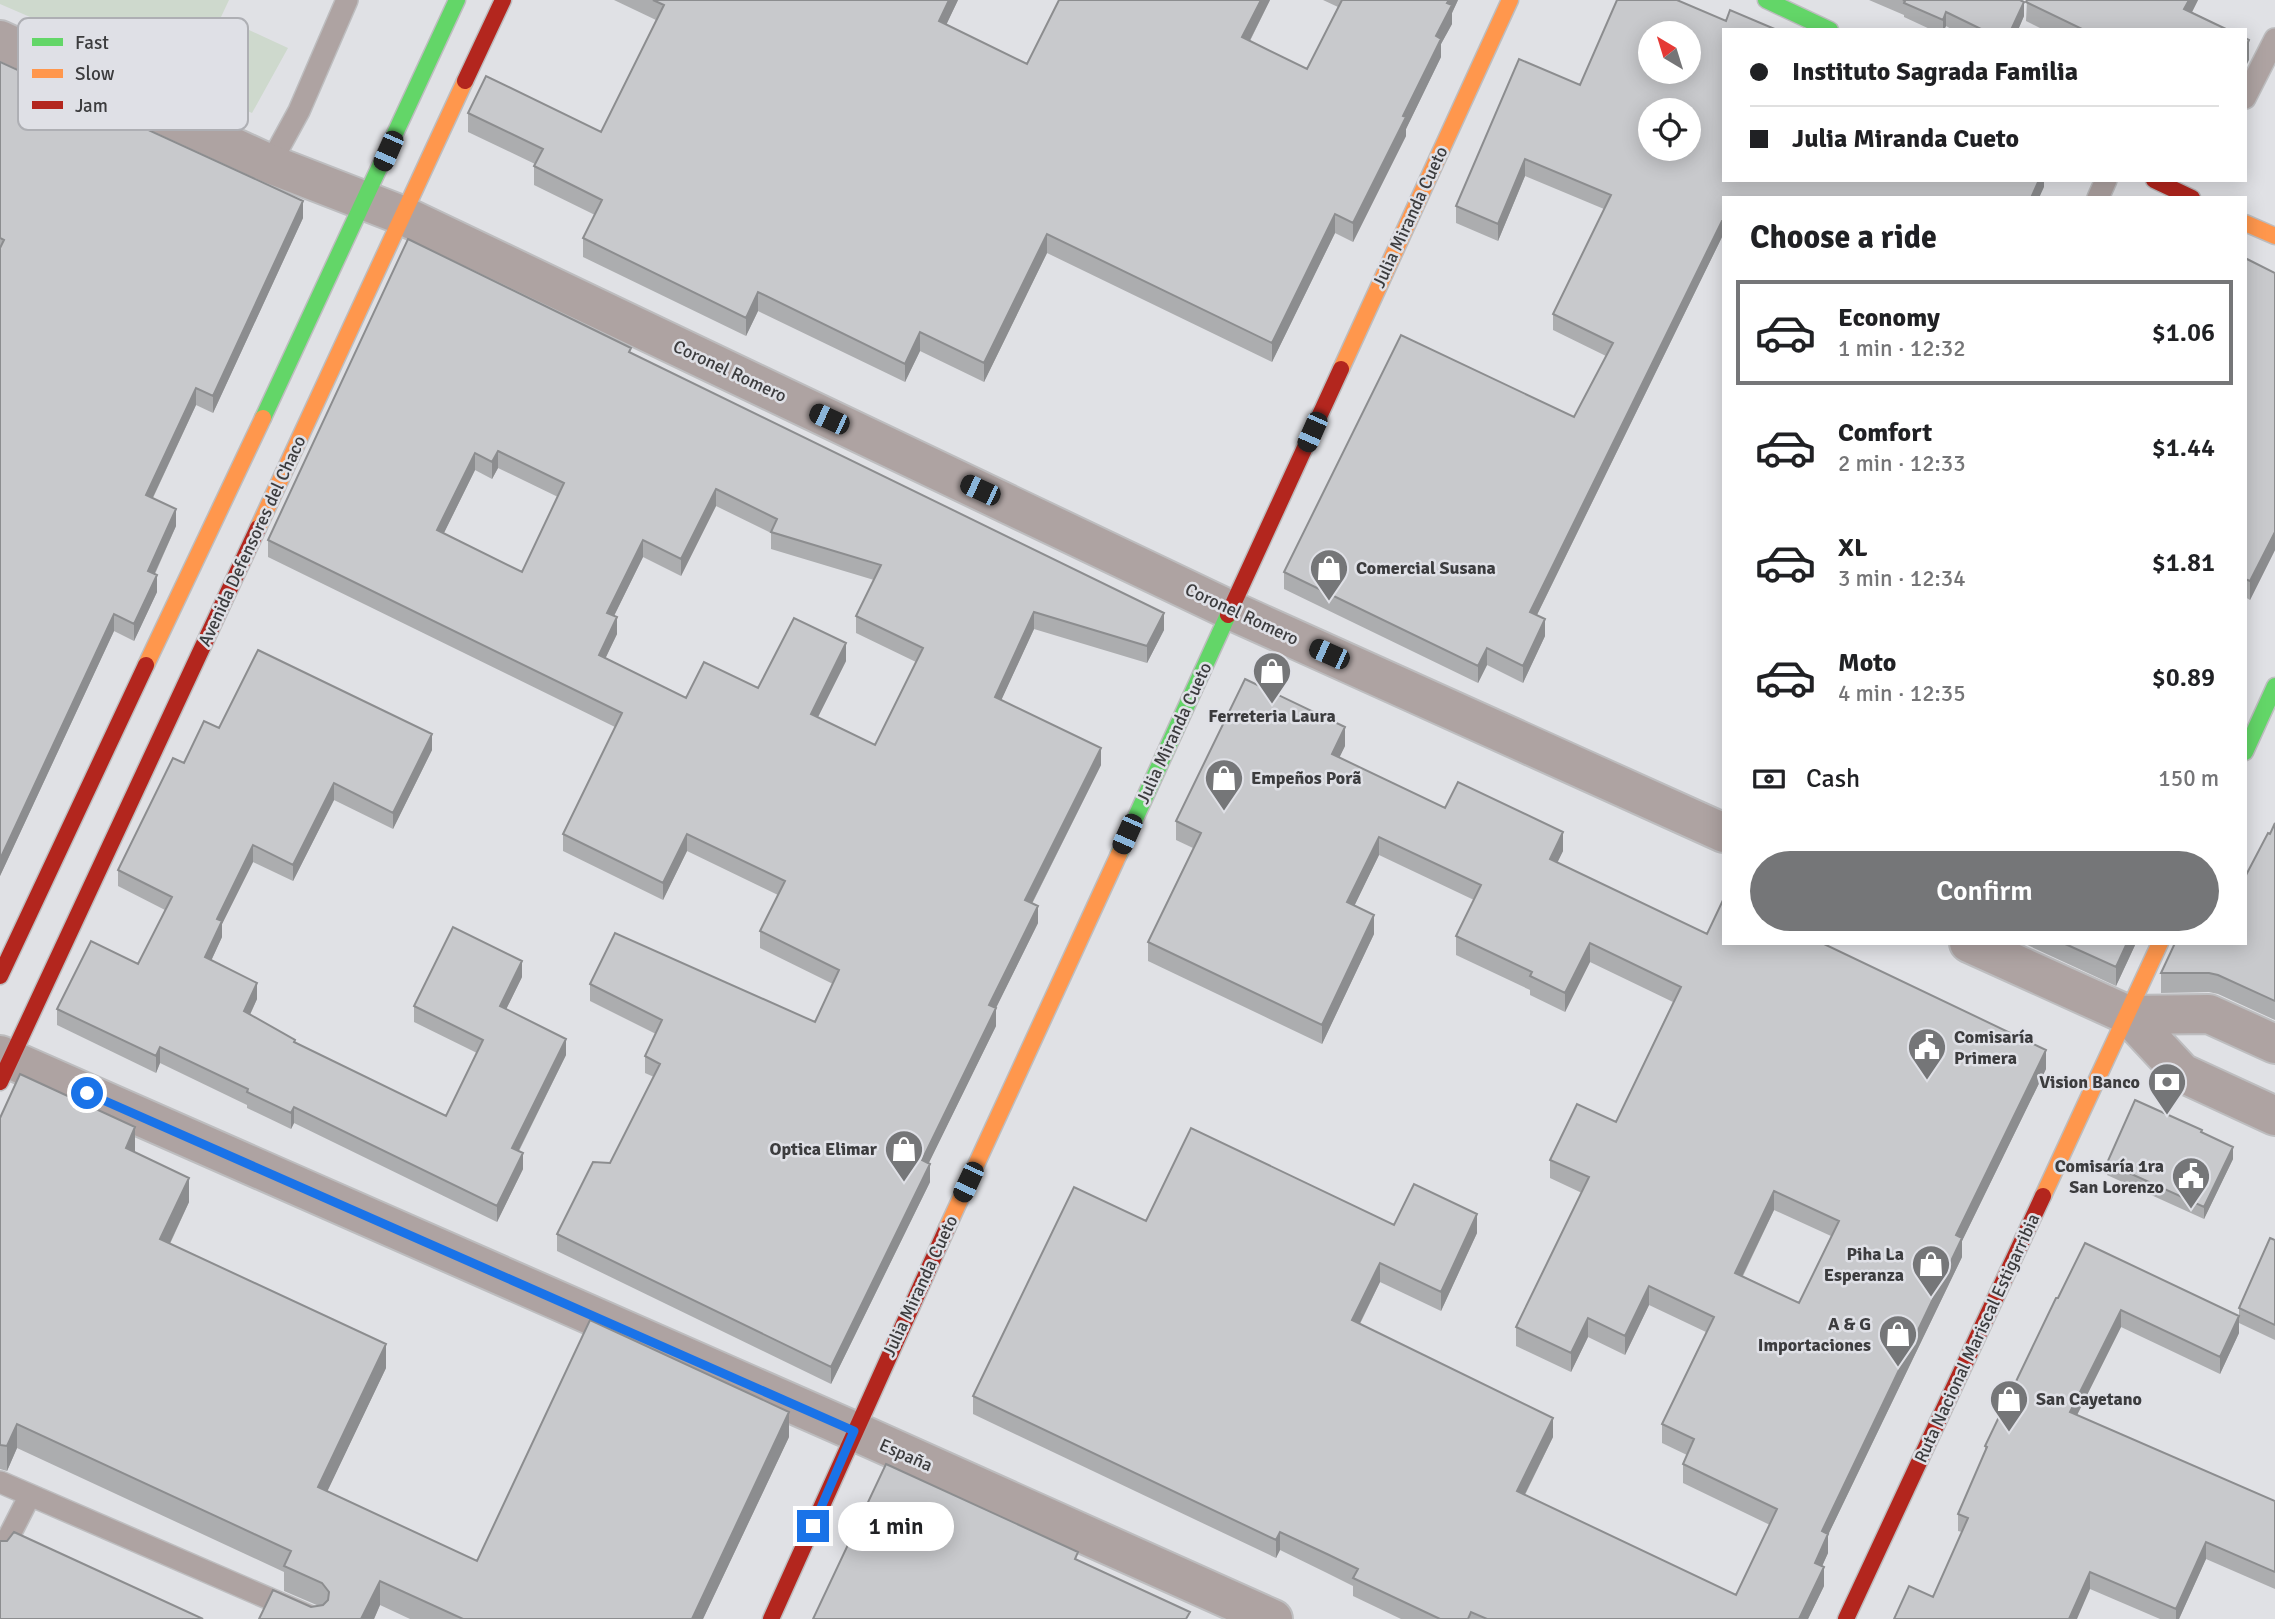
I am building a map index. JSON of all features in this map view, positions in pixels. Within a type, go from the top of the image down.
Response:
[{"type":"main road","points":[[0,976],[457,0]]},
{"type":"main road","name":"Avenida Defensores del Chaco","points":[[4,1065],[503,0]]},
{"type":"main road","name":"Julia Miranda Cueto","points":[[771,1619],[854,1431],[1510,0]]},
{"type":"main road","points":[[1766,0],[1826,28]]},
{"type":"main road","points":[[2158,182],[2188,196]]},
{"type":"main road","points":[[2247,224],[2275,236]]},
{"type":"main road","points":[[2247,748],[2275,686]]},
{"type":"main road","name":"Ruta Nacional Mariscal Estigarribia","points":[[1846,1619],[2159,945]]},
{"type":"street","name":"Coronel Romero","points":[[0,40],[18,48]]},
{"type":"street","name":"Coronel Romero","points":[[196,130],[270,164],[404,216],[1230,610],[1722,831]]},
{"type":"street","points":[[1973,945],[2128,1015],[2182,1073],[2275,1116]]},
{"type":"street","points":[[2128,1015],[2209,1014],[2275,1044]]},
{"type":"street","name":"España","points":[[4,1065],[854,1431],[1273,1619]]},
{"type":"lane","points":[[270,164],[299,111],[347,0]]},
{"type":"lane","points":[[2247,94],[2275,39]]},
{"type":"lane","points":[[0,1482],[316,1619]]},
{"type":"lane","points":[[0,1554],[30,1495]]},
{"type":"shaded area","points":[[0,0],[229,0],[221,17],[223,18],[32,18],[0,4]]},
{"type":"shaded area","points":[[248,29],[288,48],[252,113],[248,111]]},
{"type":"building","points":[[653,0],[949,0],[939,21],[1027,64],[1059,0],[1261,0],[1242,37],[1307,69],[1342,0],[1449,0],[1447,3],[1452,5],[1436,36],[1441,39],[1403,116],[1406,117],[1353,223],[1335,214],[1272,343],[1047,234],[984,363],[920,332],[905,364],[758,292],[746,318],[583,238],[602,200],[534,166],[543,149],[468,113],[486,76],[601,132],[664,5]]},
{"type":"building","points":[[1617,0],[1677,0],[1726,21],[1730,10],[1772,28],[1722,28],[1722,182],[2038,182],[2032,196],[1722,196],[1722,221],[1530,612],[1545,619],[1523,666],[1487,648],[1478,666],[1284,572],[1401,335],[1574,417],[1613,343],[1553,314],[1611,195],[1525,159],[1498,224],[1456,206],[1519,59],[1580,85]]},
{"type":"building","points":[[1903,0],[2024,2],[2012,28],[1979,28],[1946,12],[1943,20],[1904,3]]},
{"type":"building","points":[[2189,0],[2184,9],[2224,28],[2080,28],[2026,2]]},
{"type":"building","points":[[0,62],[18,70],[18,130],[148,130],[303,201],[213,396],[196,388],[146,495],[176,509],[148,571],[157,575],[134,624],[114,614],[0,859],[0,248],[4,240],[0,238]]},
{"type":"building","points":[[408,239],[631,348],[629,352],[1164,613],[1147,646],[1034,612],[995,697],[1101,748],[1025,900],[1038,906],[989,1005],[996,1008],[922,1160],[930,1164],[831,1367],[557,1234],[593,1162],[610,1163],[660,1064],[645,1056],[662,1020],[590,984],[615,933],[815,1022],[839,970],[760,931],[785,881],[687,834],[663,883],[563,834],[622,713],[268,540]],"holes":[[[498,451],[564,483],[522,572],[437,530],[475,453],[492,462]],[[716,489],[777,519],[771,532],[881,565],[856,616],[923,648],[875,745],[811,714],[846,643],[794,618],[758,688],[704,662],[686,698],[599,655],[617,617],[607,613],[643,540],[681,559]]]},
{"type":"building","points":[[2247,259],[2275,273],[2275,532],[2250,581],[2247,580]]},
{"type":"building","points":[[258,650],[432,734],[393,813],[334,783],[293,865],[253,845],[217,919],[222,921],[205,957],[257,983],[244,1011],[295,1040],[294,1042],[446,1116],[483,1040],[414,1006],[453,927],[522,961],[500,1006],[566,1039],[512,1148],[523,1153],[497,1206],[294,1107],[291,1113],[160,1047],[156,1056],[57,1009],[91,941],[138,964],[172,897],[118,870],[173,758],[184,763],[204,721],[219,728]]},
{"type":"building","points":[[1245,679],[1345,727],[1332,754],[1445,808],[1458,782],[1563,832],[1550,859],[1707,934],[1722,902],[1722,945],[1826,945],[2046,1050],[1956,1235],[1962,1238],[1822,1531],[1828,1534],[1815,1563],[1824,1567],[1799,1619],[1487,1619],[1471,1612],[1468,1619],[1440,1619],[1353,1578],[1358,1569],[1327,1554],[1280,1532],[1276,1540],[973,1396],[1074,1187],[1146,1221],[1191,1128],[1394,1225],[1414,1184],[1477,1214],[1441,1292],[1380,1263],[1352,1320],[1553,1418],[1517,1491],[1736,1595],[1777,1509],[1683,1464],[1694,1439],[1662,1424],[1714,1317],[1649,1286],[1625,1336],[1588,1318],[1571,1353],[1516,1327],[1589,1177],[1550,1160],[1577,1104],[1616,1122],[1681,987],[1590,943],[1565,993],[1530,976],[1532,972],[1456,936],[1481,885],[1379,837],[1347,902],[1374,915],[1322,1025],[1148,942],[1201,833],[1176,821]],"holes":[[[1774,1191],[1839,1221],[1799,1303],[1735,1273]]]},
{"type":"building","points":[[2275,823],[2275,1001],[2218,975],[2161,973],[2174,945],[2247,945],[2247,873],[2268,833],[2270,834]]},
{"type":"building","points":[[2067,945],[2126,945],[2116,967]]},
{"type":"building","points":[[20,1074],[135,1127],[126,1148],[189,1178],[160,1239],[386,1344],[318,1487],[477,1561],[590,1320],[789,1412],[692,1619],[463,1619],[380,1581],[361,1619],[259,1619],[273,1590],[311,1607],[323,1605],[328,1600],[329,1592],[322,1583],[284,1566],[291,1551],[17,1424],[7,1446],[0,1445],[0,1118]]},
{"type":"building","points":[[2135,1100],[2233,1147],[2204,1207],[2107,1163]]},
{"type":"building","points":[[2270,1238],[2275,1240],[2275,1325],[2239,1308]]},
{"type":"building","points":[[2085,1243],[2239,1316],[2220,1357],[2121,1310],[2070,1412],[2275,1501],[2275,1572],[2206,1542],[2176,1609],[2090,1572],[2069,1619],[1894,1619],[1909,1586],[1933,1597],[1968,1518],[1958,1514],[1987,1447],[1985,1446]]},
{"type":"building","points":[[886,1464],[1078,1552],[1075,1559],[1190,1612],[1186,1619],[813,1619]]},
{"type":"building","points":[[14,1532],[203,1619],[0,1619],[0,1541],[7,1541]]},
{"type":"traffic: fast","points":[[263,418],[457,0]]},
{"type":"traffic: fast","points":[[1766,0],[1826,28]]},
{"type":"traffic: fast","points":[[1119,854],[1228,615]]},
{"type":"traffic: fast","points":[[2247,748],[2275,686]]},
{"type":"traffic: slow","points":[[1341,369],[1510,0]]},
{"type":"traffic: slow","points":[[258,528],[465,81]]},
{"type":"traffic: slow","points":[[2247,224],[2275,236]]},
{"type":"traffic: slow","points":[[146,665],[263,418]]},
{"type":"traffic: slow","points":[[947,1228],[1119,854]]},
{"type":"traffic: slow","points":[[2043,1196],[2159,945]]},
{"type":"traffic: jam","points":[[465,81],[503,0]]},
{"type":"traffic: jam","points":[[2158,182],[2188,196]]},
{"type":"traffic: jam","points":[[1228,615],[1341,369]]},
{"type":"traffic: jam","points":[[0,1082],[258,528]]},
{"type":"traffic: jam","points":[[0,976],[146,665]]},
{"type":"traffic: jam","points":[[1846,1619],[2043,1196]]},
{"type":"traffic: jam","points":[[771,1619],[947,1228]]},
{"type":"place","name":"Comercial Susana","points":[[1329,602]]},
{"type":"place","name":"Ferreteria Laura","points":[[1272,705]]},
{"type":"place","name":"Empeños Porã","points":[[1224,812]]},
{"type":"place","name":"Comisaría Primera","points":[[1927,1081]]},
{"type":"place","name":"Vision Banco","points":[[2167,1116]]},
{"type":"place","name":"Optica Elimar","points":[[904,1183]]},
{"type":"place","name":"Comisaría 1ra San Lorenzo","points":[[2191,1210]]},
{"type":"place","name":"Piha La Esperanza","points":[[1931,1298]]},
{"type":"place","name":"A & G Importaciones","points":[[1898,1368]]},
{"type":"place","name":"San Cayetano","points":[[2009,1433]]},
{"type":"route","points":[[87,1093],[854,1431],[813,1526]]}]
